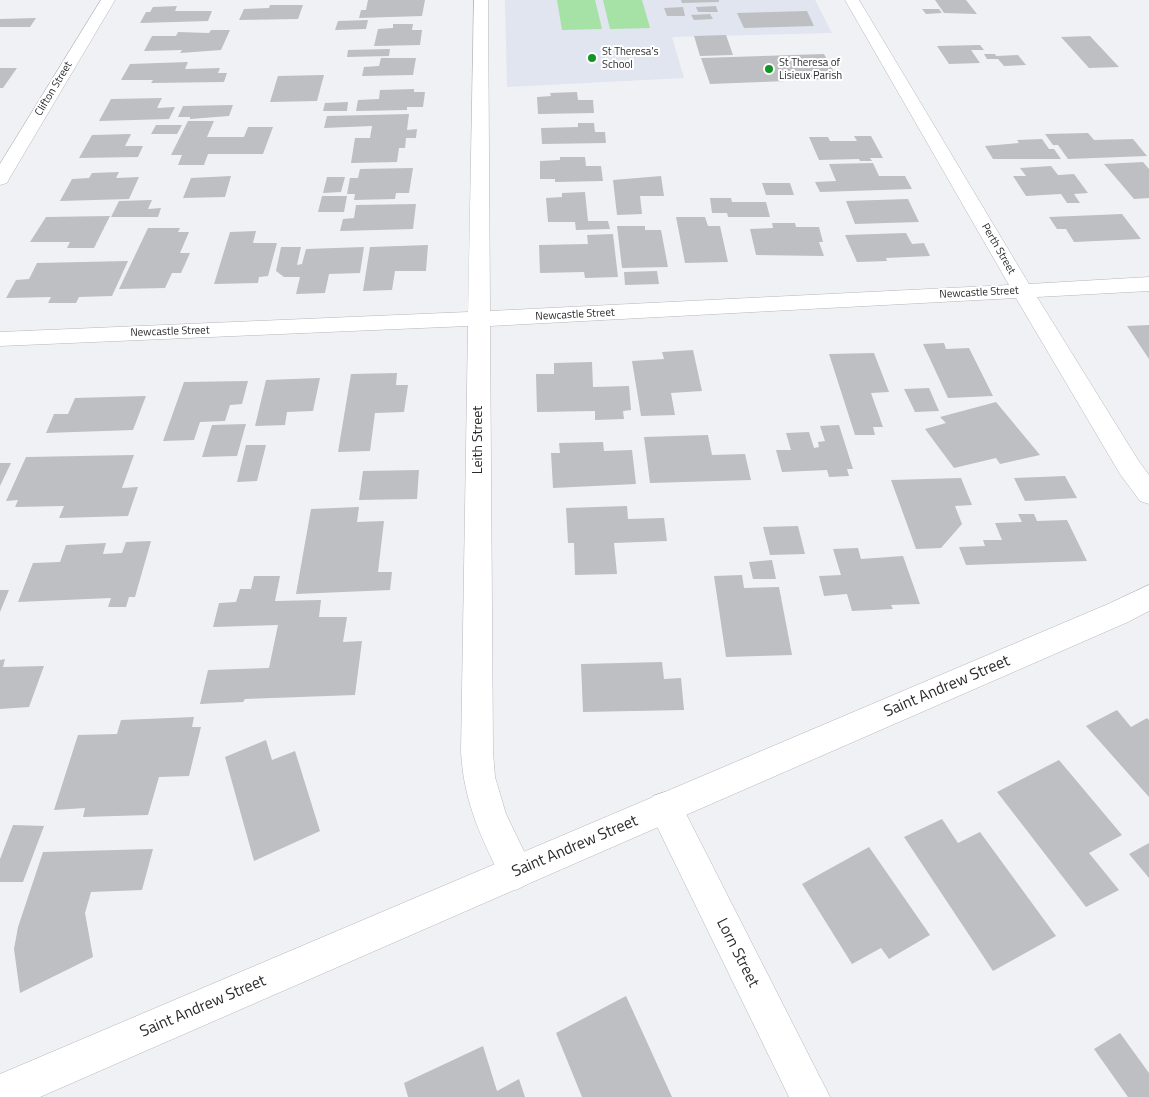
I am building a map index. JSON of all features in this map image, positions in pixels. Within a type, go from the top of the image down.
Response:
[{"type":"street","name":"Clifton Street","points":[[0,179],[108,0]]},
{"type":"street","name":"Leith Street","points":[[481,0],[477,752],[479,777],[490,818],[516,872]]},
{"type":"street","name":"Perth Street","points":[[852,0],[1023,291],[1129,467],[1149,494]]},
{"type":"street","name":"Newcastle Street","points":[[0,339],[644,312],[1149,284]]},
{"type":"street","name":"Saint Andrew Street","points":[[0,1094],[1118,613],[1149,597]]},
{"type":"street","name":"Lorn Street","points":[[666,808],[810,1097]]},
{"type":"shaded area","name":"St Theresa's School","points":[[505,0],[815,0],[832,33],[672,37],[684,78],[507,87]]},
{"type":"green space","points":[[557,0],[595,0],[602,29],[562,30]]},
{"type":"green space","points":[[603,0],[642,0],[650,28],[610,29]]},
{"type":"building","points":[[368,0],[425,0],[422,16],[359,18],[361,10],[366,10]]},
{"type":"building","points":[[681,0],[719,0],[719,2],[682,3]]},
{"type":"building","points":[[935,0],[966,0],[977,14],[944,13]]},
{"type":"building","points":[[270,5],[303,5],[298,19],[239,20],[244,9],[269,8]]},
{"type":"building","points":[[177,6],[175,11],[212,11],[208,21],[140,23],[146,12],[150,12],[153,7]]},
{"type":"building","points":[[716,6],[718,12],[698,12],[696,7]]},
{"type":"building","points":[[683,7],[685,16],[667,16],[664,8]]},
{"type":"building","points":[[922,9],[939,9],[942,13],[926,14]]},
{"type":"building","points":[[807,11],[814,26],[744,28],[737,13]]},
{"type":"building","points":[[710,14],[713,19],[694,20],[691,15]]},
{"type":"building","points":[[36,18],[30,27],[0,27],[0,19]]},
{"type":"building","points":[[368,20],[366,29],[335,30],[338,21]]},
{"type":"building","points":[[393,24],[413,24],[412,30],[422,30],[420,45],[374,46],[378,29],[393,28]]},
{"type":"building","points":[[211,30],[230,30],[221,50],[180,53],[182,50],[144,51],[152,36],[176,36],[178,32],[209,33]]},
{"type":"building","points":[[726,35],[733,55],[700,56],[694,36]]},
{"type":"building","points":[[1090,36],[1119,67],[1089,68],[1061,37]]},
{"type":"building","points":[[980,45],[984,50],[971,50],[980,63],[949,64],[937,46]]},
{"type":"building","points":[[390,49],[389,56],[347,57],[348,50]]},
{"type":"building","name":"St Theresa of Lisieux Parish","points":[[824,54],[838,79],[710,84],[701,58]]},
{"type":"building","points":[[984,54],[995,54],[996,56],[1018,55],[1026,65],[1004,66],[998,59],[987,59]]},
{"type":"building","points":[[381,58],[416,58],[413,75],[362,76],[364,67],[379,66]]},
{"type":"building","points":[[188,62],[185,69],[220,68],[218,73],[227,73],[224,82],[151,83],[153,80],[121,80],[130,64]]},
{"type":"building","points":[[0,68],[17,68],[3,88],[0,88]]},
{"type":"building","points":[[324,75],[317,101],[270,102],[278,76]]},
{"type":"building","points":[[414,89],[414,92],[425,92],[423,107],[407,107],[407,110],[356,111],[358,100],[379,99],[380,90]]},
{"type":"building","points":[[577,92],[578,100],[593,100],[594,113],[538,114],[537,97],[551,96],[550,93]]},
{"type":"building","points":[[162,98],[157,108],[175,107],[169,119],[99,121],[111,99]]},
{"type":"building","points":[[348,102],[347,111],[323,111],[325,103]]},
{"type":"building","points":[[233,105],[229,116],[190,119],[190,117],[178,117],[183,106]]},
{"type":"building","points":[[409,114],[407,130],[417,129],[416,138],[406,138],[405,148],[399,148],[397,162],[351,163],[355,138],[370,138],[372,126],[324,128],[327,116]]},
{"type":"building","points":[[188,121],[214,121],[207,137],[244,137],[248,127],[273,127],[263,154],[208,154],[204,165],[178,165],[182,155],[171,155]]},
{"type":"building","points":[[578,123],[594,123],[595,132],[605,132],[606,143],[542,144],[541,128],[578,127]]},
{"type":"building","points":[[156,125],[182,125],[177,134],[151,134]]},
{"type":"building","points":[[1088,133],[1094,140],[1133,139],[1147,156],[1068,159],[1058,145],[1053,145],[1045,134]]},
{"type":"building","points":[[131,134],[125,146],[143,146],[138,157],[79,158],[92,135]]},
{"type":"building","points":[[854,136],[871,136],[883,158],[870,158],[872,161],[860,161],[859,159],[819,160],[809,137],[828,137],[830,141],[857,141]]},
{"type":"building","points":[[1042,139],[1049,149],[1054,149],[1061,159],[993,159],[985,146],[1019,143],[1017,140]]},
{"type":"building","points":[[560,157],[585,157],[586,166],[601,166],[603,181],[555,182],[555,179],[540,179],[540,161],[560,160]]},
{"type":"building","points":[[1143,162],[1149,169],[1149,198],[1134,199],[1104,164]]},
{"type":"building","points":[[873,163],[879,176],[905,176],[912,189],[820,192],[815,182],[836,181],[829,164]]},
{"type":"building","points":[[1051,166],[1058,175],[1074,174],[1088,193],[1074,194],[1080,203],[1067,203],[1061,194],[1026,196],[1013,176],[1026,176],[1020,168]]},
{"type":"building","points":[[413,168],[409,193],[396,193],[395,199],[354,200],[355,194],[347,194],[350,178],[358,178],[360,169]]},
{"type":"building","points":[[119,172],[116,178],[139,177],[129,199],[60,201],[72,179],[89,178],[92,173]]},
{"type":"building","points":[[231,176],[225,197],[183,198],[191,178]]},
{"type":"building","points":[[661,176],[664,196],[640,196],[642,214],[617,215],[613,180]]},
{"type":"building","points":[[327,177],[345,177],[341,192],[323,193]]},
{"type":"building","points":[[762,183],[790,183],[794,195],[766,195]]},
{"type":"building","points":[[585,192],[588,221],[608,221],[610,229],[576,230],[575,222],[548,222],[546,198],[562,197],[562,193]]},
{"type":"building","points":[[322,196],[347,196],[344,212],[318,212]]},
{"type":"building","points":[[710,198],[731,198],[732,202],[766,202],[770,217],[728,217],[727,213],[712,213]]},
{"type":"building","points":[[908,199],[919,222],[855,224],[846,201]]},
{"type":"building","points":[[152,200],[148,209],[161,208],[158,217],[111,217],[119,201]]},
{"type":"building","points":[[416,204],[413,229],[340,231],[343,219],[354,218],[356,205]]},
{"type":"building","points":[[1122,214],[1141,239],[1074,242],[1066,229],[1057,229],[1049,217]]},
{"type":"building","points":[[110,216],[94,248],[67,248],[70,242],[30,242],[46,217]]},
{"type":"building","points":[[676,217],[705,217],[708,226],[720,226],[728,262],[685,263]]},
{"type":"building","points":[[772,223],[795,223],[796,227],[819,227],[823,242],[819,242],[824,256],[756,255],[750,229],[773,228]]},
{"type":"building","points":[[617,226],[645,226],[645,230],[661,230],[668,267],[622,268]]},
{"type":"building","points":[[148,228],[180,228],[178,232],[189,232],[180,253],[190,253],[181,273],[172,273],[165,288],[119,289]]},
{"type":"building","points":[[256,231],[253,243],[277,243],[268,276],[259,277],[258,283],[214,284],[230,232]]},
{"type":"building","points":[[906,233],[912,244],[924,243],[930,256],[886,258],[887,261],[857,262],[845,235]]},
{"type":"building","points":[[613,234],[618,277],[585,278],[584,272],[540,273],[539,245],[588,244],[587,235]]},
{"type":"building","points":[[428,245],[426,271],[395,271],[392,290],[363,291],[370,247]]},
{"type":"building","points":[[281,247],[301,247],[297,265],[302,264],[306,249],[364,247],[360,273],[329,274],[325,293],[296,294],[300,277],[284,277],[276,271]]},
{"type":"building","points":[[128,261],[112,296],[79,297],[76,303],[48,303],[51,297],[6,298],[16,280],[29,279],[37,263]]},
{"type":"building","points":[[657,271],[659,284],[625,285],[624,272]]},
{"type":"building","points":[[1149,325],[1149,359],[1127,326]]},
{"type":"building","points":[[944,343],[946,349],[969,348],[993,396],[948,398],[923,344]]},
{"type":"building","points":[[693,350],[702,391],[671,393],[675,415],[641,416],[632,361],[664,359],[662,352]]},
{"type":"building","points":[[874,353],[889,392],[871,393],[883,427],[873,427],[875,435],[855,435],[829,354]]},
{"type":"building","points":[[592,362],[593,387],[629,386],[631,410],[623,411],[624,419],[595,420],[595,411],[537,412],[536,374],[554,374],[554,363]]},
{"type":"building","points":[[397,373],[396,385],[408,385],[404,412],[375,413],[370,451],[338,452],[351,374]]},
{"type":"building","points":[[320,378],[313,411],[287,412],[285,425],[255,426],[266,380]]},
{"type":"building","points":[[248,381],[242,404],[230,405],[225,421],[200,422],[194,440],[163,441],[184,382]]},
{"type":"building","points":[[929,388],[939,411],[915,412],[904,389]]},
{"type":"building","points":[[146,396],[133,430],[46,433],[54,414],[68,414],[75,398]]},
{"type":"building","points":[[996,402],[1040,455],[1000,464],[996,458],[954,468],[925,429],[946,423],[940,417]]},
{"type":"building","points":[[246,424],[237,456],[202,457],[212,425]]},
{"type":"building","points":[[839,425],[853,469],[847,469],[849,476],[829,477],[827,470],[782,472],[776,450],[791,450],[786,433],[809,432],[814,448],[819,447],[818,442],[825,441],[820,426]]},
{"type":"building","points":[[708,435],[712,455],[745,454],[751,480],[650,483],[644,437]]},
{"type":"building","points":[[603,442],[604,451],[632,450],[636,484],[553,488],[551,453],[560,453],[559,443]]},
{"type":"building","points":[[246,445],[266,445],[257,481],[237,482]]},
{"type":"building","points":[[134,455],[122,488],[138,487],[128,516],[59,518],[64,506],[15,507],[18,500],[6,501],[26,457]]},
{"type":"building","points":[[0,463],[11,463],[0,486]]},
{"type":"building","points":[[419,470],[417,499],[359,500],[363,471]]},
{"type":"building","points":[[1065,476],[1077,498],[1025,501],[1014,478]]},
{"type":"building","points":[[961,478],[972,505],[955,506],[962,524],[941,548],[916,549],[891,480]]},
{"type":"building","points":[[627,506],[628,519],[664,518],[667,541],[614,543],[617,574],[575,575],[574,543],[568,543],[566,508]]},
{"type":"building","points":[[359,507],[357,522],[384,521],[378,572],[392,572],[390,590],[296,594],[311,509]]},
{"type":"building","points":[[1018,514],[1034,514],[1037,521],[1067,520],[1087,561],[966,565],[959,547],[985,546],[983,540],[1002,540],[995,523],[1022,522]]},
{"type":"building","points":[[798,526],[805,554],[770,555],[763,527]]},
{"type":"building","points":[[151,541],[135,597],[129,597],[126,607],[108,607],[111,598],[18,602],[33,563],[60,562],[66,545],[106,543],[103,554],[122,553],[126,542]]},
{"type":"building","points":[[858,548],[861,559],[903,556],[920,604],[891,605],[893,609],[852,611],[847,594],[824,596],[819,576],[841,575],[833,549]]},
{"type":"building","points":[[772,560],[776,579],[753,579],[749,562]]},
{"type":"building","points":[[742,575],[744,588],[779,587],[792,655],[726,657],[714,576]]},
{"type":"building","points":[[254,576],[280,576],[275,601],[321,600],[319,617],[347,617],[343,642],[362,641],[355,695],[245,699],[243,702],[200,704],[208,670],[269,668],[278,625],[213,627],[219,603],[236,602],[240,589],[251,589]]},
{"type":"building","points":[[0,590],[9,590],[0,612]]},
{"type":"building","points":[[5,659],[3,667],[44,666],[29,707],[0,709],[0,660]]},
{"type":"building","points":[[662,662],[664,679],[681,678],[684,710],[583,712],[581,664]]},
{"type":"building","points":[[1117,710],[1131,727],[1147,718],[1149,720],[1149,797],[1086,726]]},
{"type":"building","points":[[194,717],[192,727],[201,727],[189,776],[159,777],[148,815],[83,817],[85,808],[54,810],[78,735],[117,734],[121,720]]},
{"type":"building","points":[[266,740],[272,760],[295,751],[320,831],[254,861],[225,757]]},
{"type":"building","points":[[1059,760],[1122,835],[1089,853],[1119,890],[1086,907],[997,792]]},
{"type":"building","points":[[942,819],[958,843],[980,832],[1056,936],[993,971],[904,837]]},
{"type":"building","points":[[13,825],[44,826],[23,882],[0,882],[0,859]]},
{"type":"building","points":[[1149,843],[1149,878],[1129,854]]},
{"type":"building","points":[[869,847],[930,935],[889,959],[881,948],[852,964],[802,884]]},
{"type":"building","points":[[153,849],[142,890],[91,892],[85,913],[93,957],[20,993],[14,949],[18,927],[43,852]]},
{"type":"building","points":[[626,996],[672,1097],[582,1097],[556,1033]]},
{"type":"building","points":[[1120,1033],[1149,1073],[1149,1097],[1128,1097],[1094,1049]]},
{"type":"building","points":[[483,1046],[497,1091],[519,1079],[525,1097],[408,1097],[404,1083]]},
{"type":"place","name":"St Theresa's School","points":[[592,58]]},
{"type":"place","name":"St Theresa of Lisieux Parish","points":[[769,69]]}]
